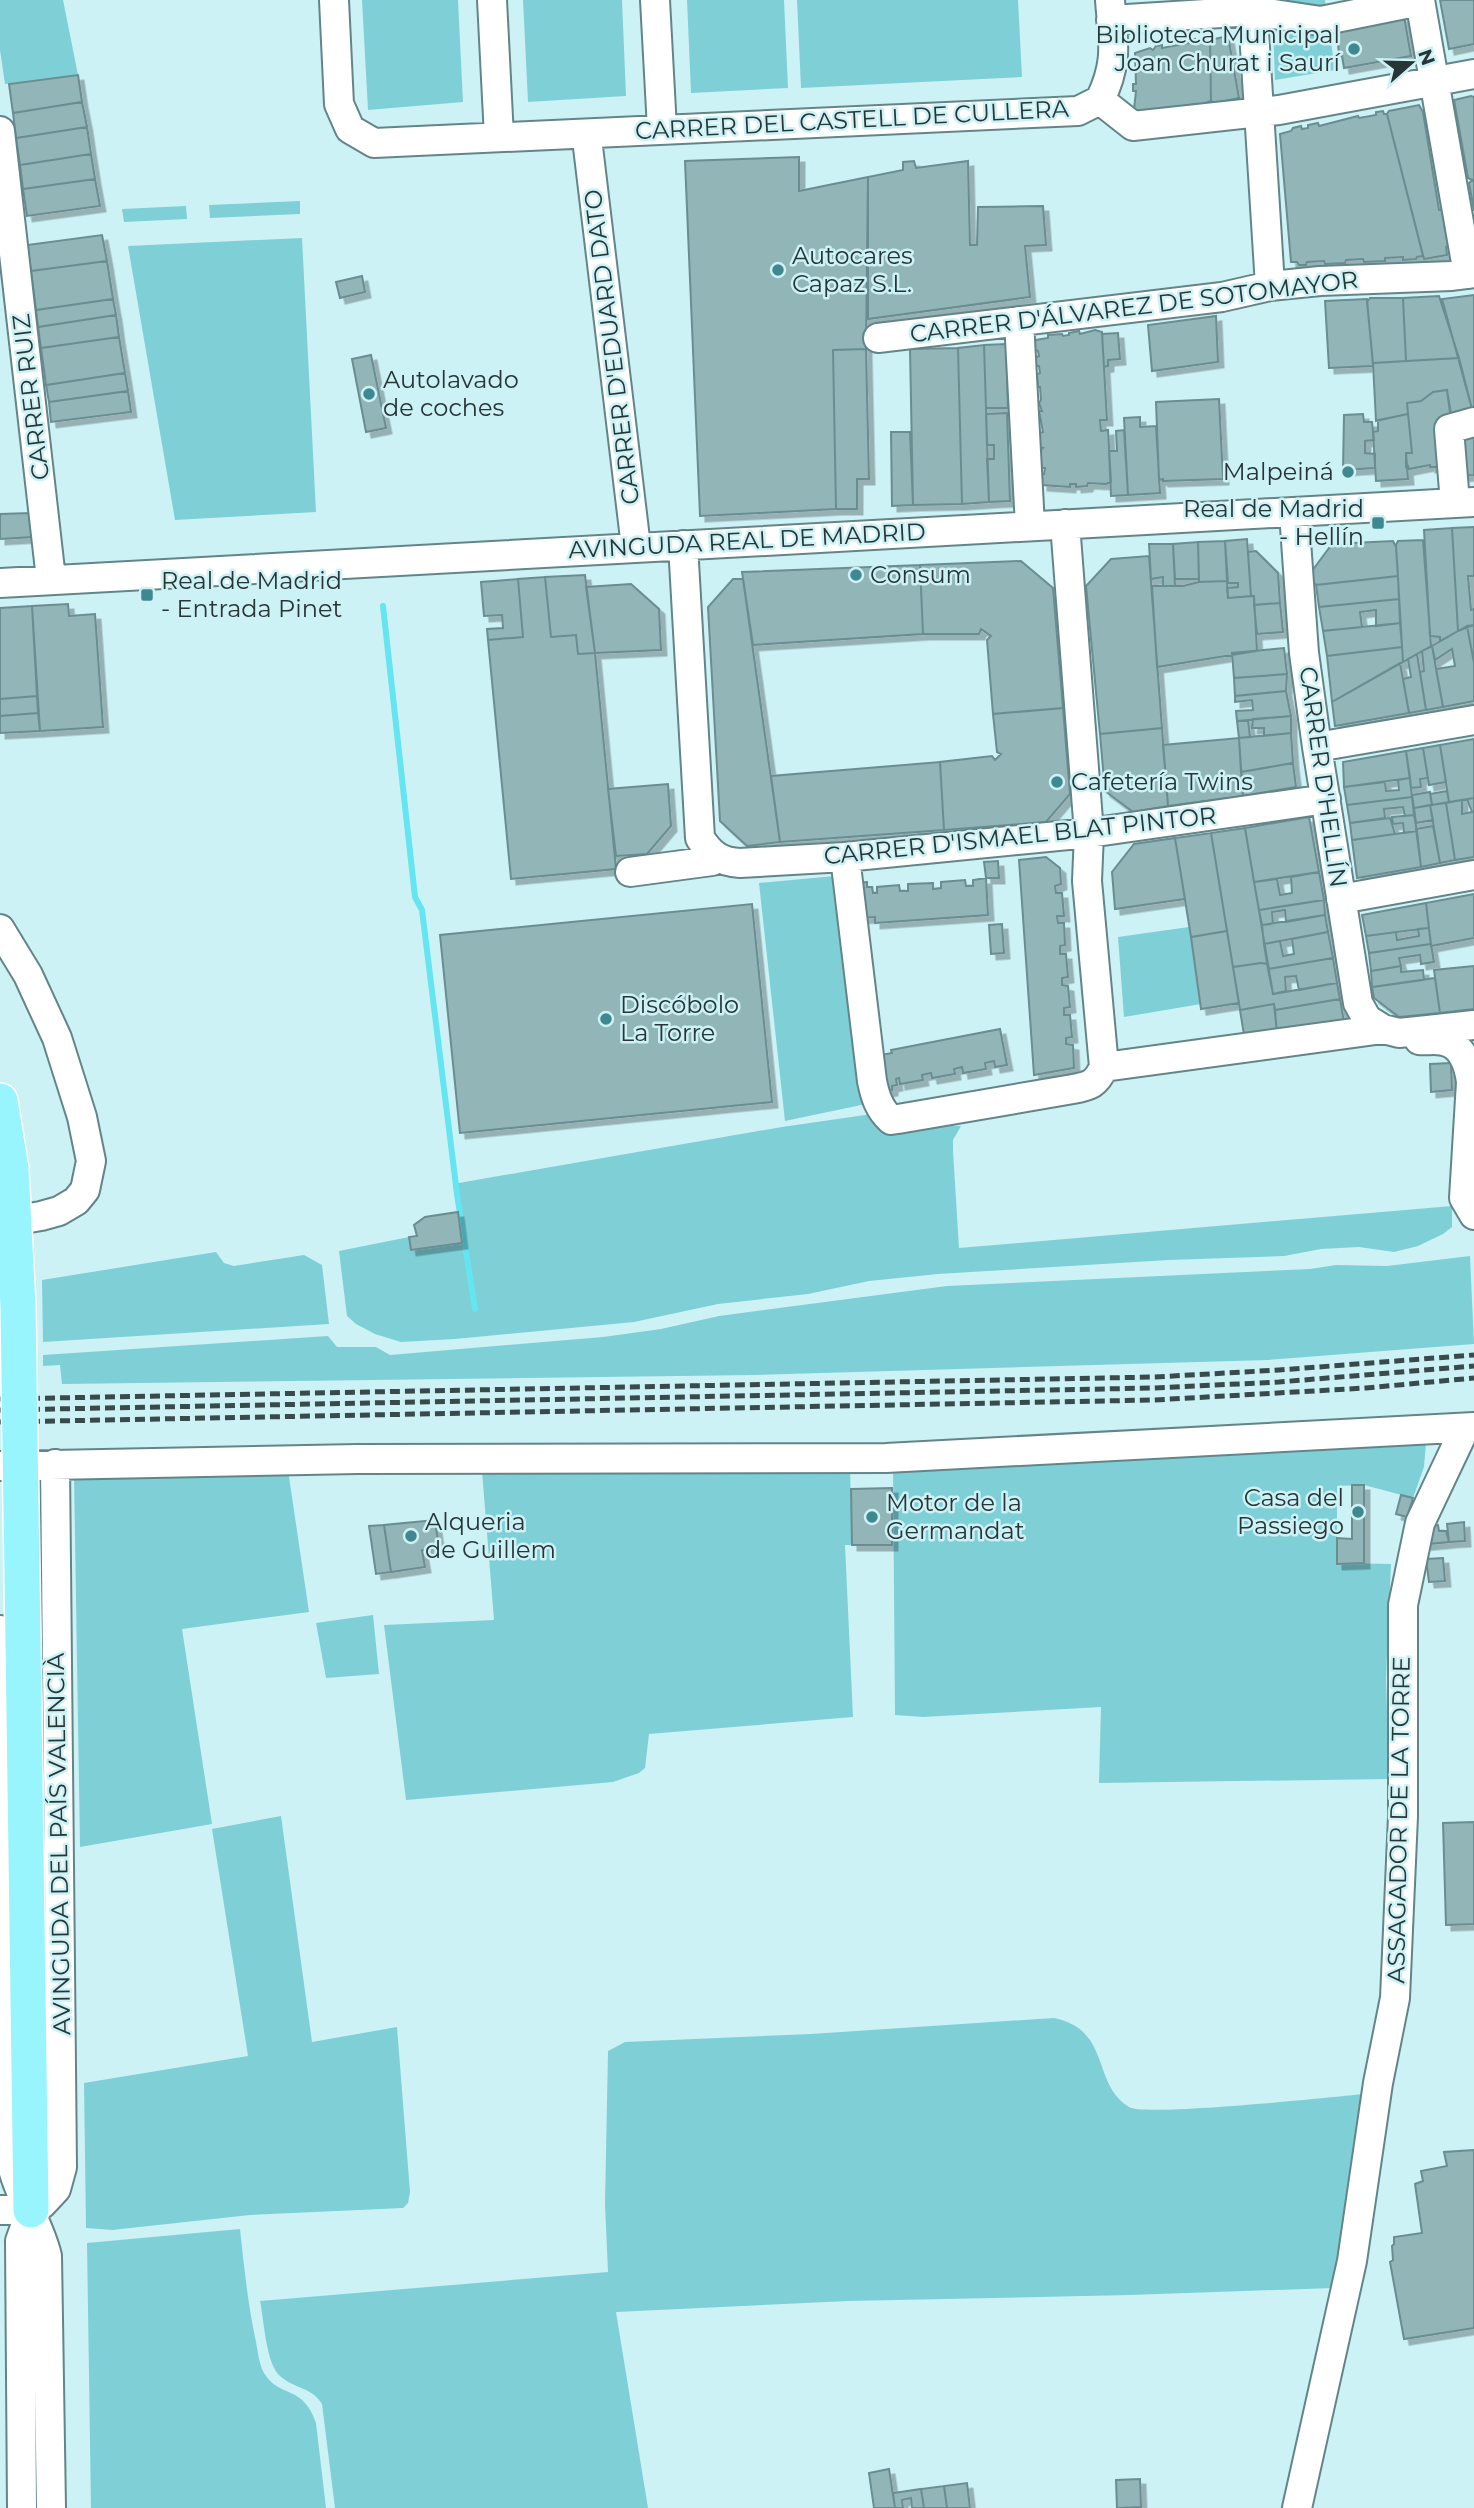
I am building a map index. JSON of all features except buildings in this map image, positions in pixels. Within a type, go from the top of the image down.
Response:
[{"type":"main road","points":[[0,1101],[11,1169],[18,1306],[12,1636],[15,2210]]},
{"type":"street","name":"CARRER DEL CASTELL DE CULLERA","points":[[334,0],[339,104],[350,129],[374,143],[1078,111],[1100,100],[1133,126],[1258,112],[1474,74]]},
{"type":"street","points":[[492,0],[499,137]]},
{"type":"street","points":[[655,0],[662,129]]},
{"type":"street","points":[[1100,100],[1111,77],[1114,59],[1111,10],[1253,5],[1321,21],[1420,1],[1471,274]]},
{"type":"street","points":[[1253,5],[1270,286]]},
{"type":"street","name":"CARRER RUIZ","points":[[0,131],[51,579]]},
{"type":"street","name":"CARRER D'EDUARD DATO","points":[[588,147],[636,547]]},
{"type":"street","name":"CARRER D'ÁLVAREZ DE SOTOMAYOR","points":[[878,338],[1222,297],[1270,286],[1471,274]]},
{"type":"street","points":[[1019,321],[1030,526]]},
{"type":"street","points":[[1464,503],[1449,429],[1474,422]]},
{"type":"street","name":"AVINGUDA REAL DE MADRID","points":[[7,581],[1464,503]]},
{"type":"street","name":"CARRER D'HELLÍN","points":[[1294,513],[1304,653],[1358,1003],[1367,1019],[1391,1031]]},
{"type":"street","points":[[845,857],[872,1081],[879,1105],[891,1120],[1091,1085],[1098,1080],[1104,1068],[1087,881],[1089,833],[1065,524]]},
{"type":"street","points":[[683,545],[698,821],[700,838],[714,856]]},
{"type":"street","points":[[1317,747],[1474,720]]},
{"type":"street","name":"CARRER D'ISMAEL BLAT PINTOR","points":[[630,872],[712,861],[714,856],[726,862],[740,863],[845,857],[1089,833],[1326,799]]},
{"type":"street","points":[[1341,900],[1474,876]]},
{"type":"street","points":[[0,929],[28,975],[57,1038],[82,1117],[91,1161],[85,1189],[76,1201],[59,1211],[0,1223]]},
{"type":"street","points":[[1104,1068],[1391,1031],[1474,1025]]},
{"type":"street","points":[[1391,1031],[1423,1041],[1445,1041],[1453,1044],[1464,1057],[1473,1078],[1469,1207]]},
{"type":"street","points":[[0,1466],[358,1459],[886,1458],[1469,1428]]},
{"type":"street","name":"ASSAGADOR DE LA TORRE","points":[[1297,2508],[1352,2262],[1378,2083],[1395,1998],[1404,1816],[1403,1605],[1419,1523],[1469,1428]]},
{"type":"street","name":"AVINGUDA DEL PAÍS VALENCIÀ","points":[[22,2508],[20,2241],[15,2210],[42,2204],[56,2189],[62,2167],[55,1464]]},
{"type":"street","points":[[12,1636],[1,1750],[3,1998],[15,2210],[43,2238],[47,2256],[51,2508]]},
{"type":"shaded area","points":[[0,0],[63,0],[78,75],[5,84],[0,50]]},
{"type":"shaded area","points":[[362,0],[458,0],[463,102],[368,110]]},
{"type":"shaded area","points":[[523,0],[622,0],[626,96],[528,102]]},
{"type":"shaded area","points":[[687,0],[784,0],[788,88],[691,93]]},
{"type":"shaded area","points":[[797,0],[1018,0],[1022,77],[801,88]]},
{"type":"shaded area","points":[[1272,0],[1325,0],[1335,70],[1275,80]]},
{"type":"shaded area","points":[[300,201],[300,214],[210,218],[209,205]]},
{"type":"shaded area","points":[[186,206],[187,219],[124,222],[122,209]]},
{"type":"shaded area","points":[[302,238],[316,512],[175,520],[128,246]]},
{"type":"shaded area","points":[[835,876],[866,1104],[785,1121],[759,883]]},
{"type":"shaded area","points":[[1189,927],[1201,1004],[1124,1017],[1118,937]]},
{"type":"shaded area","points":[[879,1113],[893,1125],[961,1126],[953,1140],[959,1248],[1452,1206],[1452,1227],[1418,1246],[1394,1252],[1359,1247],[1321,1249],[1284,1256],[938,1274],[869,1281],[808,1294],[718,1304],[634,1322],[455,1339],[401,1342],[375,1334],[347,1316],[339,1251],[409,1237],[411,1250],[462,1243],[453,1184],[782,1127]]},
{"type":"shaded area","points":[[216,1252],[224,1263],[234,1266],[304,1255],[322,1265],[329,1324],[43,1342],[42,1280]]},
{"type":"shaded area","points":[[1470,1256],[1474,1344],[1268,1360],[753,1375],[62,1384],[60,1365],[43,1366],[43,1355],[328,1336],[337,1347],[376,1347],[390,1355],[603,1337],[661,1329],[719,1316],[947,1286],[1310,1269],[1336,1265],[1387,1266]]},
{"type":"shaded area","points":[[1426,1443],[1424,1467],[1413,1498],[1364,1485],[1337,1486],[1337,1563],[1391,1564],[1386,1678],[1389,1779],[1099,1783],[1101,1707],[923,1717],[895,1715],[893,1465]]},
{"type":"shaded area","points":[[850,1468],[852,1545],[845,1545],[853,1717],[649,1734],[645,1768],[639,1773],[613,1782],[406,1800],[384,1625],[494,1620],[482,1471]]},
{"type":"shaded area","points":[[288,1470],[309,1612],[182,1629],[212,1824],[80,1847],[74,1474]]},
{"type":"shaded area","points":[[373,1615],[379,1674],[326,1678],[316,1623]]},
{"type":"shaded area","points":[[281,1816],[312,2042],[397,2027],[410,2192],[408,2203],[403,2208],[250,2215],[112,2230],[86,2228],[84,2083],[248,2056],[212,1829]]},
{"type":"shaded area","points":[[1054,2018],[1072,2024],[1085,2034],[1093,2045],[1109,2085],[1117,2097],[1129,2107],[1168,2110],[1364,2094],[1351,2197],[1333,2288],[848,2301],[616,2312],[648,2508],[335,2508],[322,2404],[313,2395],[285,2380],[275,2370],[260,2301],[608,2272],[605,2204],[608,2051],[625,2042],[811,2034]]},
{"type":"shaded area","points":[[240,2229],[248,2300],[261,2366],[270,2381],[305,2402],[311,2411],[316,2423],[326,2508],[91,2508],[87,2243]]},
{"type":"waterway","points":[[383,606],[415,897],[422,910],[457,1194],[475,1309]]},
{"type":"railway","points":[[0,1399],[1155,1377],[1474,1355]]},
{"type":"railway","points":[[0,1410],[1154,1388],[1279,1382],[1474,1366]]},
{"type":"railway","points":[[0,1422],[1154,1400],[1366,1388],[1474,1378]]},
{"type":"place","name":"Biblioteca Municipal Joan Churat i Saurí","points":[[1354,49]]},
{"type":"place","name":"Autocares Capaz S.L.","points":[[778,270]]},
{"type":"place","name":"Autolavado de coches","points":[[369,394]]},
{"type":"place","name":"Malpeiná","points":[[1348,472]]},
{"type":"place","name":"Real de Madrid - Hellín","points":[[1378,523]]},
{"type":"place","name":"Consum","points":[[856,575]]},
{"type":"place","name":"Real de Madrid - Entrada Pinet","points":[[147,595]]},
{"type":"place","name":"Cafetería Twins","points":[[1057,782]]},
{"type":"place","name":"Discóbolo La Torre","points":[[606,1019]]},
{"type":"place","name":"Casa del Passiego","points":[[1358,1512]]},
{"type":"place","name":"Motor de la Germandat","points":[[872,1517]]},
{"type":"place","name":"Alqueria de Guillem","points":[[411,1536]]}]
